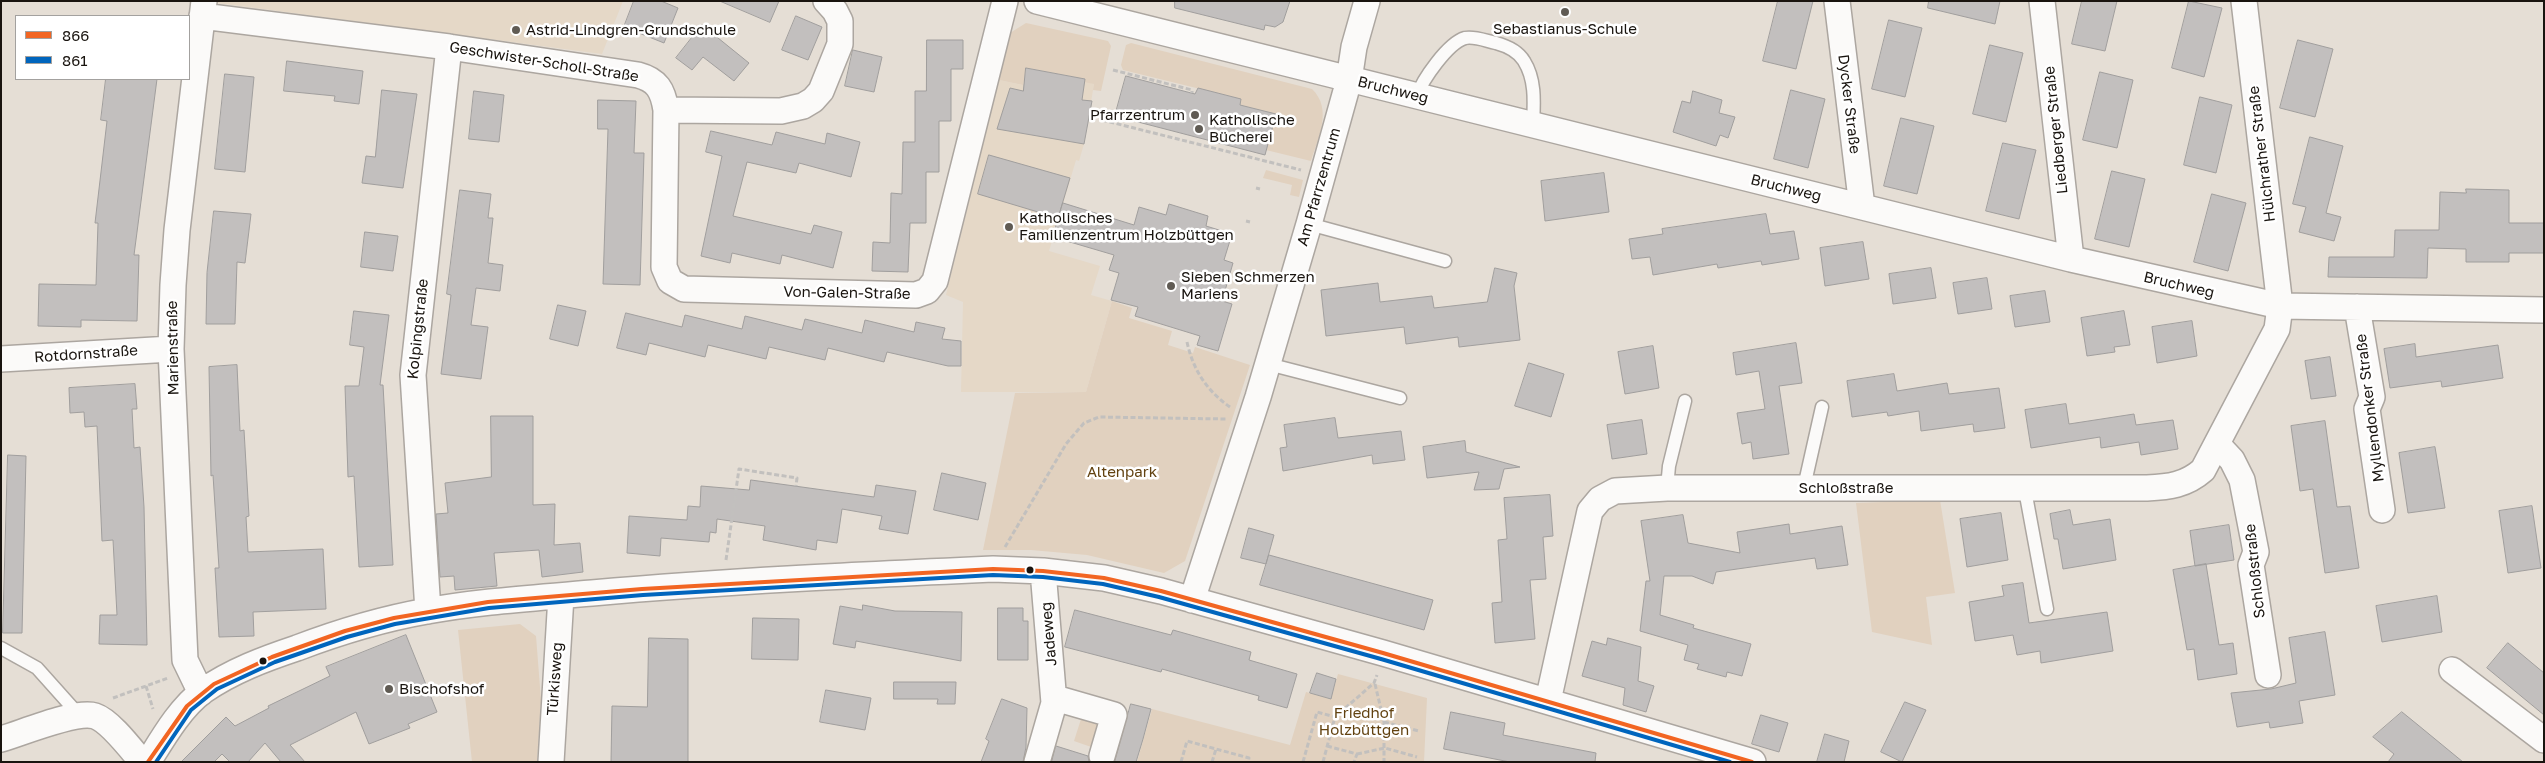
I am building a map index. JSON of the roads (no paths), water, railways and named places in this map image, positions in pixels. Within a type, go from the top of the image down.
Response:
[{"type":"street","points":[[666,110],[781,112],[803,106],[813,100],[821,91],[840,44],[840,21],[836,11],[826,1]]},
{"type":"street","name":"Von-Galen-Straße","points":[[666,110],[664,266],[670,281],[684,289],[916,295],[927,291],[935,281],[1005,1]]},
{"type":"street","name":"Bruchweg","points":[[1037,1],[2071,259],[2280,306],[2544,310]]},
{"type":"street","name":"Am Pfarrzentrum","points":[[1192,600],[1268,364],[1350,80],[1354,47],[1368,1]]},
{"type":"street","name":"Dycker Straße","points":[[1836,1],[1862,207]]},
{"type":"street","name":"Liedberger Straße","points":[[2042,1],[2071,259]]},
{"type":"street","name":"Hülchrather Straße","points":[[2244,1],[2280,306]]},
{"type":"street","name":"Geschwister-Scholl-Straße","points":[[203,8],[645,77],[658,84],[662,91],[666,110]]},
{"type":"street","name":"Marienstraße","points":[[196,682],[185,660],[171,349],[177,230],[203,8]]},
{"type":"street","name":"Kolpingstraße","points":[[428,611],[413,374],[449,47]]},
{"type":"street","name":"Schloßstraße","points":[[1548,701],[1590,511],[1600,500],[1615,491],[1666,488],[1804,487],[2025,490],[2147,488],[2178,485],[2192,480],[2203,470],[2218,446],[2277,329],[2280,306]]},
{"type":"street","name":"Myllendonker Straße","points":[[2357,307],[2372,397],[2367,409],[2382,510]]},
{"type":"street","name":"Rotdornstraße","points":[[1,359],[171,349]]},
{"type":"street","name":"Schloßstraße","points":[[2218,446],[2232,460],[2242,480],[2256,552],[2251,565],[2268,675]]},
{"type":"street","points":[[148,762],[196,682],[228,676],[271,657],[385,619],[428,611],[561,596],[723,582],[992,569],[1043,571],[1104,578],[1192,600],[1383,653],[1752,762]]},
{"type":"street","name":"Jadeweg","points":[[1037,762],[1051,721],[1054,698],[1043,571]]},
{"type":"street","name":"Türkisweg","points":[[551,762],[561,596]]},
{"type":"street","points":[[2452,670],[2544,740]]},
{"type":"street","points":[[1054,698],[1114,715],[1102,756]]},
{"type":"street","points":[[1,739],[79,715],[95,716],[106,723],[142,762]]},
{"type":"lane","points":[[1417,96],[1428,73],[1456,44],[1471,38],[1491,42],[1513,50],[1524,59],[1528,67],[1533,89],[1534,125]]},
{"type":"lane","points":[[1309,224],[1445,261]]},
{"type":"lane","points":[[1268,364],[1400,398]]},
{"type":"lane","points":[[1666,488],[1669,466],[1685,401]]},
{"type":"lane","points":[[1804,487],[1822,407]]},
{"type":"lane","points":[[2025,490],[2047,609]]},
{"type":"lane","points":[[1,648],[37,668],[79,715]]},
{"type":"place","name":"Sebastianus-Schule","points":[[1565,12]]},
{"type":"place","name":"Astrid-Lindgren-Grundschule","points":[[516,30]]},
{"type":"place","name":"Pfarrzentrum","points":[[1195,115]]},
{"type":"place","name":"Katholische Bücherei","points":[[1199,129]]},
{"type":"place","name":"Katholisches Familienzentrum Holzbüttgen","points":[[1009,227]]},
{"type":"place","name":"Sieben Schmerzen Mariens","points":[[1171,286]]},
{"type":"place","name":"Bischofshof","points":[[389,689]]},
{"type":"park label","name":"Altenpark","points":[[1122,472]]},
{"type":"park label","name":"Friedhof Holzbüttgen","points":[[1364,722]]}]
